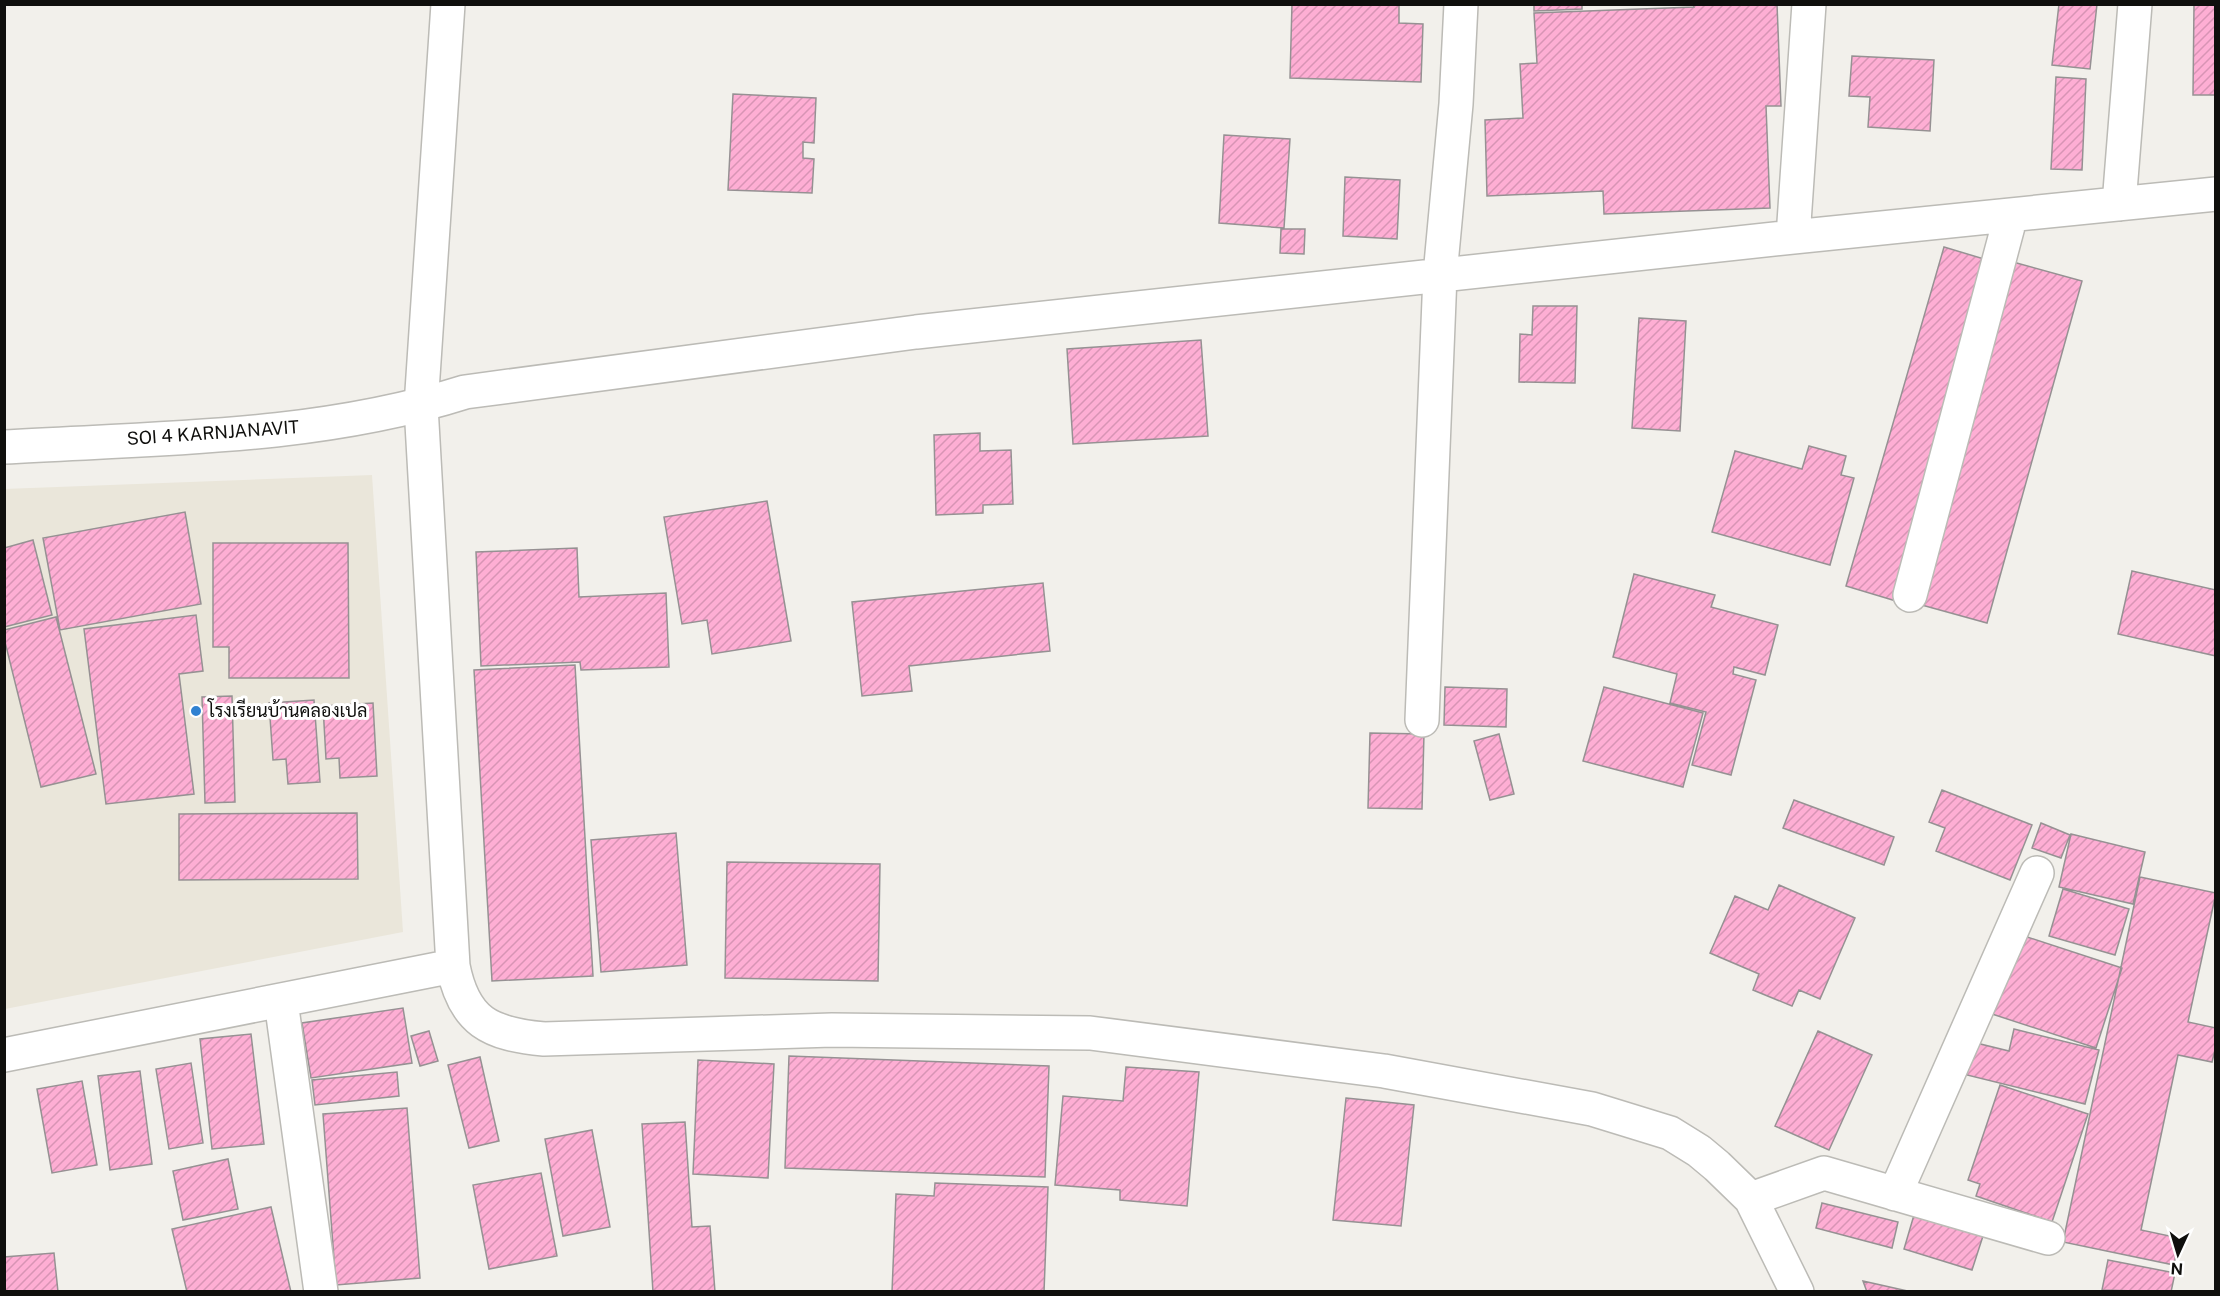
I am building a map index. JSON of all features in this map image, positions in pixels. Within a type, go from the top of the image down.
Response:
[{"type":"street","points":[[448,4],[421,406],[453,966],[462,999],[471,1010],[491,1028],[521,1037],[544,1039],[832,1030],[1090,1033],[1384,1071],[1592,1109],[1670,1133],[1699,1150],[1751,1199],[1797,1292]]},
{"type":"street","points":[[1422,720],[1440,275],[1456,104],[1461,4]]},
{"type":"street","points":[[1792,237],[1809,4]]},
{"type":"street","points":[[2119,204],[2135,4]]},
{"type":"street","name":"SOI 4 KARNJANAVIT","points":[[4,447],[233,434],[335,423],[421,406],[465,392],[916,332],[1792,237],[2216,194]]},
{"type":"street","points":[[1910,594],[2011,214]]},
{"type":"street","points":[[1895,1194],[2037,873]]},
{"type":"street","points":[[4,1055],[453,966]]},
{"type":"street","points":[[281,1001],[321,1292]]},
{"type":"street","points":[[1751,1199],[1824,1173],[2048,1238]]},
{"type":"shaded area","name":"โรงเรียนบ้านคลองเปล","points":[[372,475],[403,932],[5,1009],[4,489]]},
{"type":"building","points":[[1292,4],[1399,5],[1399,23],[1423,24],[1421,82],[1290,78]]},
{"type":"building","points":[[1534,4],[1582,4],[1582,9],[1534,11]]},
{"type":"building","points":[[1693,4],[1777,4],[1781,106],[1766,106],[1770,208],[1604,214],[1603,191],[1487,196],[1485,120],[1523,118],[1520,64],[1537,63],[1534,13],[1694,7]]},
{"type":"building","points":[[2059,4],[2097,4],[2090,69],[2052,65]]},
{"type":"building","points":[[2194,4],[2216,4],[2216,95],[2193,95]]},
{"type":"building","points":[[1852,56],[1934,60],[1930,131],[1868,127],[1870,97],[1849,96]]},
{"type":"building","points":[[2056,77],[2086,79],[2082,170],[2051,169]]},
{"type":"building","points":[[733,94],[816,98],[814,143],[803,142],[803,158],[814,159],[812,193],[728,190]]},
{"type":"building","points":[[1224,135],[1290,139],[1284,228],[1219,223]]},
{"type":"building","points":[[1345,177],[1400,180],[1397,239],[1343,236]]},
{"type":"building","points":[[1281,229],[1305,229],[1304,254],[1280,253]]},
{"type":"building","points":[[1944,247],[1994,262],[1896,601],[1846,586]]},
{"type":"building","points":[[2013,262],[2082,281],[1987,623],[1918,604]]},
{"type":"building","points":[[1533,306],[1577,306],[1575,383],[1519,382],[1520,334],[1532,335]]},
{"type":"building","points":[[1639,318],[1686,321],[1680,431],[1632,428]]},
{"type":"building","points":[[1201,340],[1208,436],[1073,444],[1067,349]]},
{"type":"building","points":[[980,433],[980,451],[1011,450],[1013,504],[983,505],[983,513],[936,515],[934,435]]},
{"type":"building","points":[[1809,446],[1846,456],[1841,475],[1854,478],[1830,565],[1712,532],[1735,451],[1802,469]]},
{"type":"building","points":[[767,501],[791,641],[712,654],[707,620],[682,624],[664,517]]},
{"type":"building","points":[[185,512],[201,604],[60,630],[43,538]]},
{"type":"building","points":[[33,540],[52,615],[4,627],[4,548]]},
{"type":"building","points":[[213,543],[348,543],[349,678],[229,678],[229,647],[213,647]]},
{"type":"building","points":[[577,548],[579,597],[666,593],[669,667],[581,670],[580,662],[481,666],[476,552]]},
{"type":"building","points":[[2132,571],[2216,590],[2216,656],[2118,634]]},
{"type":"building","points":[[1634,574],[1715,595],[1711,607],[1778,625],[1765,675],[1734,667],[1733,674],[1756,680],[1731,775],[1692,765],[1706,712],[1670,703],[1677,674],[1613,657]]},
{"type":"building","points":[[1043,583],[1050,651],[909,666],[912,691],[862,696],[852,602]]},
{"type":"building","points":[[196,615],[203,671],[179,674],[194,794],[106,804],[84,629]]},
{"type":"building","points":[[56,617],[96,774],[41,787],[4,638],[4,630]]},
{"type":"building","points":[[575,665],[593,976],[492,981],[474,670]]},
{"type":"building","points":[[1445,687],[1507,689],[1506,727],[1444,725]]},
{"type":"building","points":[[1604,687],[1703,713],[1683,787],[1583,761]]},
{"type":"building","points":[[232,696],[235,802],[205,803],[202,697]]},
{"type":"building","points":[[314,700],[320,782],[288,784],[286,759],[273,760],[269,703]]},
{"type":"building","points":[[373,703],[377,776],[340,778],[339,758],[326,759],[323,706]]},
{"type":"building","points":[[1370,733],[1424,734],[1422,809],[1368,808]]},
{"type":"building","points":[[1499,734],[1514,794],[1490,800],[1474,741]]},
{"type":"building","points":[[1942,790],[2032,825],[2010,880],[1936,851],[1945,828],[1929,822]]},
{"type":"building","points":[[1794,800],[1894,837],[1884,865],[1783,828]]},
{"type":"building","points":[[357,813],[358,879],[179,880],[179,814]]},
{"type":"building","points":[[2041,823],[2070,835],[2061,858],[2032,848]]},
{"type":"building","points":[[676,833],[687,965],[601,972],[591,840]]},
{"type":"building","points":[[2071,834],[2145,852],[2133,904],[2059,887]]},
{"type":"building","points":[[727,862],[880,864],[878,981],[725,978]]},
{"type":"building","points":[[2140,877],[2216,893],[2188,1022],[2216,1028],[2216,1046],[2212,1062],[2178,1055],[2141,1230],[2179,1238],[2174,1265],[2063,1242]]},
{"type":"building","points":[[1779,885],[1855,918],[1820,999],[1799,990],[1792,1006],[1753,990],[1759,974],[1710,953],[1735,896],[1768,910]]},
{"type":"building","points":[[2063,889],[2129,909],[2115,955],[2049,936]]},
{"type":"building","points":[[2018,934],[2122,968],[2096,1048],[1992,1014]]},
{"type":"building","points":[[403,1008],[412,1063],[311,1078],[302,1023]]},
{"type":"building","points":[[2014,1029],[2099,1050],[2085,1104],[1959,1073],[1968,1041],[2009,1051]]},
{"type":"building","points":[[429,1031],[438,1061],[420,1066],[411,1036]]},
{"type":"building","points":[[1818,1031],[1872,1055],[1829,1150],[1775,1126]]},
{"type":"building","points":[[251,1034],[264,1144],[212,1149],[200,1039]]},
{"type":"building","points":[[789,1056],[1049,1066],[1045,1177],[785,1168]]},
{"type":"building","points":[[480,1057],[499,1141],[469,1148],[448,1065]]},
{"type":"building","points":[[698,1060],[774,1064],[768,1178],[693,1174]]},
{"type":"building","points":[[191,1063],[203,1143],[169,1149],[156,1069]]},
{"type":"building","points":[[1126,1067],[1199,1072],[1187,1206],[1120,1200],[1120,1190],[1055,1185],[1063,1096],[1123,1101]]},
{"type":"building","points":[[140,1071],[152,1164],[110,1170],[98,1076]]},
{"type":"building","points":[[397,1072],[399,1096],[315,1105],[312,1080]]},
{"type":"building","points":[[82,1081],[97,1165],[52,1173],[37,1089]]},
{"type":"building","points":[[2000,1085],[2088,1114],[2052,1222],[1976,1196],[1980,1184],[1968,1180]]},
{"type":"building","points":[[1346,1098],[1414,1105],[1401,1226],[1333,1220]]},
{"type":"building","points":[[407,1108],[420,1278],[336,1285],[323,1114]]},
{"type":"building","points":[[685,1122],[692,1227],[710,1226],[715,1292],[653,1292],[642,1124]]},
{"type":"building","points":[[592,1130],[610,1227],[563,1236],[545,1139]]},
{"type":"building","points":[[228,1159],[238,1209],[183,1220],[173,1171]]},
{"type":"building","points":[[541,1173],[557,1256],[489,1269],[473,1185]]},
{"type":"building","points":[[935,1183],[1048,1187],[1044,1292],[892,1292],[896,1194],[934,1196]]},
{"type":"building","points":[[1822,1203],[1898,1222],[1892,1248],[1816,1228]]},
{"type":"building","points":[[271,1207],[291,1292],[187,1292],[172,1229]]},
{"type":"building","points":[[1914,1215],[1983,1236],[1972,1270],[1904,1249]]},
{"type":"building","points":[[54,1253],[58,1292],[4,1292],[4,1257]]},
{"type":"building","points":[[2108,1260],[2175,1273],[2171,1292],[2102,1290]]},
{"type":"building","points":[[1863,1281],[1912,1292],[1867,1292]]},
{"type":"place","name":"โรงเรียนบ้านคลองเปล","points":[[196,711]]}]
